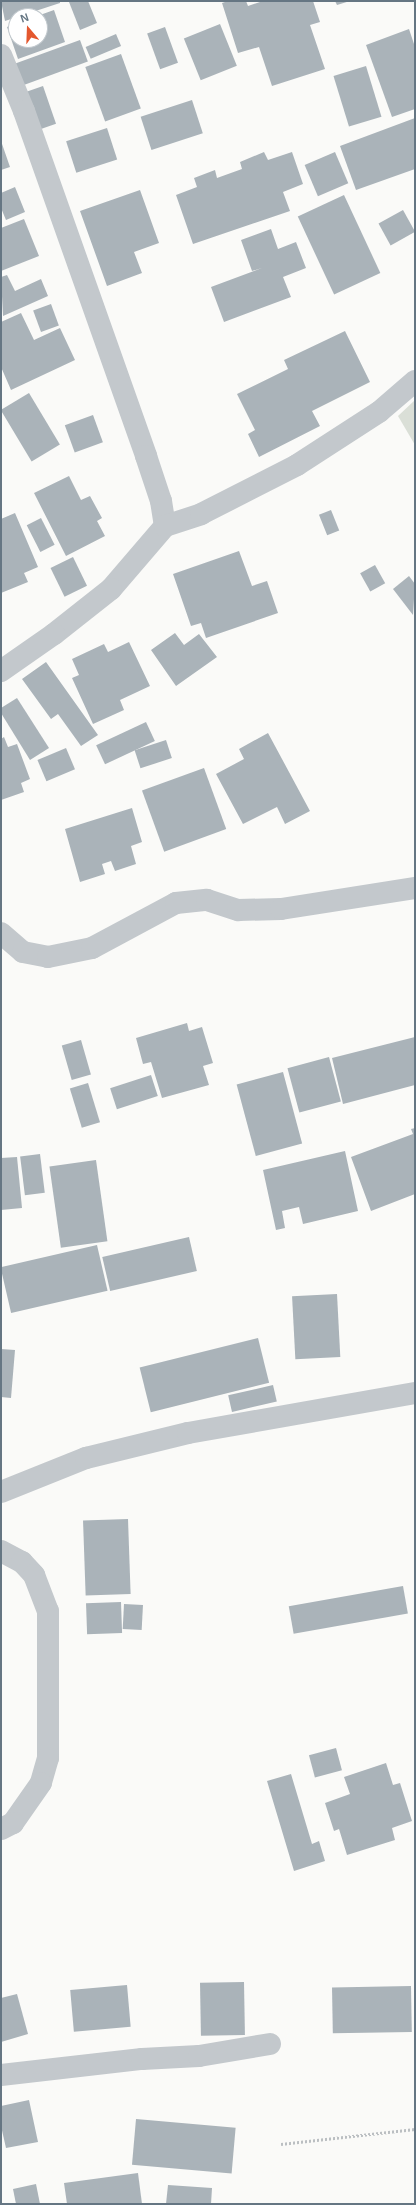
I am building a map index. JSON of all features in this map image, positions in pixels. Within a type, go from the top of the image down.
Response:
[{"type":"street","points":[[1,55],[24,111],[148,462],[161,501],[165,526]]},
{"type":"street","points":[[1,670],[54,634],[111,589],[165,526],[201,514],[297,465],[379,412],[415,381]]},
{"type":"street","points":[[1,933],[23,952],[48,957],[92,948],[176,903],[207,900],[238,910],[281,909],[415,888]]},
{"type":"street","points":[[1,1492],[86,1458],[188,1433],[415,1393]]},
{"type":"street","points":[[1,1551],[22,1562],[34,1575],[48,1611],[48,1758],[41,1783],[13,1823],[1,1829]]},
{"type":"street","points":[[1,2075],[142,2059],[199,2056],[270,2044]]},
{"type":"path","points":[[281,2144],[415,2129]]},
{"type":"shaded area","points":[[415,400],[415,445],[398,416]]},
{"type":"building","points":[[1,1],[60,1],[60,3],[45,8],[8,8],[8,20],[5,21]]},
{"type":"building","points":[[88,1],[97,23],[80,30],[69,2]]},
{"type":"building","points":[[228,1],[246,1],[248,6],[263,1],[313,1],[320,22],[310,25],[325,69],[272,86],[259,47],[238,53],[222,3]]},
{"type":"building","points":[[335,1],[350,1],[337,5]]},
{"type":"building","points":[[54,10],[65,42],[18,59],[14,48],[48,48],[48,12]]},
{"type":"building","points":[[220,24],[237,66],[201,80],[184,39]]},
{"type":"building","points":[[165,27],[178,63],[160,69],[147,33]]},
{"type":"building","points":[[409,29],[415,47],[415,109],[392,117],[366,45]]},
{"type":"building","points":[[116,34],[121,46],[91,59],[86,47]]},
{"type":"building","points":[[80,40],[88,62],[21,86],[13,64]]},
{"type":"building","points":[[121,54],[141,109],[105,121],[85,67]]},
{"type":"building","points":[[366,66],[381,117],[349,127],[333,76]]},
{"type":"building","points":[[43,86],[56,124],[38,130],[25,92]]},
{"type":"building","points":[[192,100],[203,133],[151,150],[141,117]]},
{"type":"building","points":[[415,118],[415,169],[356,190],[340,146]]},
{"type":"building","points":[[107,128],[117,159],[76,173],[66,141]]},
{"type":"building","points":[[1,141],[10,167],[1,170]]},
{"type":"building","points":[[264,152],[268,160],[292,152],[303,184],[283,192],[290,211],[193,244],[176,195],[197,187],[194,178],[215,170],[217,178],[242,169],[240,162]]},
{"type":"building","points":[[335,152],[348,183],[318,196],[305,165]]},
{"type":"building","points":[[15,187],[25,212],[6,220],[1,208],[1,193]]},
{"type":"building","points":[[140,190],[159,243],[134,252],[142,273],[107,286],[80,211]]},
{"type":"building","points":[[344,195],[380,273],[334,294],[298,217]]},
{"type":"building","points":[[403,210],[415,232],[391,245],[379,224]]},
{"type":"building","points":[[24,219],[39,256],[1,271],[1,228]]},
{"type":"building","points":[[271,229],[278,249],[296,242],[306,268],[283,277],[291,297],[224,322],[211,287],[262,268],[252,271],[241,240]]},
{"type":"building","points":[[7,275],[15,291],[41,279],[48,296],[3,316],[1,277]]},
{"type":"building","points":[[51,304],[59,326],[41,332],[33,310]]},
{"type":"building","points":[[21,313],[34,340],[60,328],[75,360],[11,390],[1,367],[1,322]]},
{"type":"building","points":[[345,331],[370,382],[312,411],[320,426],[259,457],[248,434],[255,430],[237,394],[288,369],[284,360]]},
{"type":"building","points":[[29,393],[60,444],[32,461],[1,410]]},
{"type":"building","points":[[93,415],[103,442],[75,453],[65,425]]},
{"type":"building","points":[[69,476],[81,500],[90,496],[102,518],[97,521],[105,536],[66,556],[34,493]]},
{"type":"building","points":[[331,510],[339,530],[327,535],[319,515]]},
{"type":"building","points":[[15,513],[38,567],[24,573],[28,582],[1,593],[1,519]]},
{"type":"building","points":[[41,518],[55,545],[40,552],[27,525]]},
{"type":"building","points":[[239,551],[252,586],[267,581],[278,613],[206,638],[201,623],[191,626],[173,574]]},
{"type":"building","points":[[73,557],[87,586],[65,597],[51,568]]},
{"type":"building","points":[[375,565],[385,583],[370,592],[360,573]]},
{"type":"building","points":[[409,576],[415,584],[413,615],[393,589]]},
{"type":"building","points":[[175,633],[184,645],[199,634],[217,657],[176,686],[151,650]]},
{"type":"building","points":[[129,642],[150,686],[120,700],[124,710],[93,724],[72,678],[79,675],[72,659],[104,644],[108,652]]},
{"type":"building","points":[[46,662],[98,735],[81,746],[58,714],[51,719],[22,679]]},
{"type":"building","points":[[17,698],[49,748],[30,760],[1,713],[1,708]]},
{"type":"building","points":[[146,722],[155,741],[105,764],[96,745]]},
{"type":"building","points":[[268,733],[310,811],[285,824],[277,807],[243,824],[216,774],[244,759],[239,749]]},
{"type":"building","points":[[4,737],[8,747],[17,744],[30,779],[21,783],[24,792],[1,800],[1,739]]},
{"type":"building","points":[[166,740],[172,758],[140,768],[135,750]]},
{"type":"building","points":[[66,748],[75,769],[46,781],[37,760]]},
{"type":"building","points":[[204,768],[226,829],[164,852],[142,791]]},
{"type":"building","points":[[132,808],[142,842],[131,846],[136,864],[115,871],[111,861],[102,864],[105,874],[80,882],[65,829]]},
{"type":"building","points":[[187,1023],[189,1031],[202,1027],[213,1063],[203,1066],[209,1085],[162,1098],[151,1062],[143,1064],[136,1038]]},
{"type":"building","points":[[415,1037],[415,1085],[343,1104],[332,1058]]},
{"type":"building","points":[[81,1040],[91,1075],[72,1080],[62,1046]]},
{"type":"building","points":[[329,1057],[341,1101],[299,1113],[287,1068]]},
{"type":"building","points":[[283,1072],[302,1143],[256,1156],[237,1084]]},
{"type":"building","points":[[151,1075],[158,1096],[117,1109],[110,1088]]},
{"type":"building","points":[[88,1083],[100,1122],[82,1128],[70,1089]]},
{"type":"building","points":[[415,1128],[415,1194],[371,1211],[351,1157],[413,1134],[411,1129]]},
{"type":"building","points":[[345,1151],[358,1211],[303,1224],[299,1207],[282,1211],[285,1228],[276,1230],[263,1170]]},
{"type":"building","points":[[40,1154],[45,1193],[25,1195],[20,1156]]},
{"type":"building","points":[[17,1157],[22,1208],[1,1210],[1,1158]]},
{"type":"building","points":[[96,1160],[107,1241],[61,1248],[49,1167]]},
{"type":"building","points":[[189,1237],[197,1271],[110,1291],[102,1257]]},
{"type":"building","points":[[97,1245],[108,1291],[11,1313],[1,1267]]},
{"type":"building","points":[[337,1294],[340,1357],[295,1359],[292,1296]]},
{"type":"building","points":[[258,1338],[269,1383],[151,1412],[140,1368]]},
{"type":"building","points":[[1,1349],[15,1350],[11,1398],[1,1397]]},
{"type":"building","points":[[273,1385],[277,1402],[232,1412],[228,1395]]},
{"type":"building","points":[[128,1519],[131,1594],[86,1596],[83,1521]]},
{"type":"building","points":[[403,1586],[408,1614],[294,1634],[289,1606]]},
{"type":"building","points":[[121,1602],[122,1633],[87,1634],[86,1603]]},
{"type":"building","points":[[124,1604],[143,1605],[142,1630],[123,1629]]},
{"type":"building","points":[[336,1748],[342,1770],[315,1777],[309,1755]]},
{"type":"building","points":[[386,1763],[393,1785],[400,1783],[412,1821],[392,1828],[395,1840],[347,1855],[339,1829],[334,1831],[325,1803],[350,1794],[344,1777]]},
{"type":"building","points":[[291,1774],[312,1844],[319,1841],[325,1861],[294,1871],[267,1781]]},
{"type":"building","points":[[244,1982],[245,2035],[201,2036],[200,1983]]},
{"type":"building","points":[[127,1985],[131,2027],[74,2032],[70,1990]]},
{"type":"building","points":[[411,1986],[412,2032],[333,2033],[332,1987]]},
{"type":"building","points":[[17,1994],[28,2034],[1,2042],[1,1998]]},
{"type":"building","points":[[29,2100],[38,2142],[6,2148],[1,2126],[1,2106]]},
{"type":"building","points":[[136,2119],[236,2128],[232,2174],[132,2165]]},
{"type":"building","points":[[138,2173],[142,2204],[67,2204],[64,2183]]},
{"type":"building","points":[[36,2184],[40,2204],[16,2204],[13,2189]]},
{"type":"building","points":[[168,2185],[212,2188],[211,2204],[166,2204]]}]
